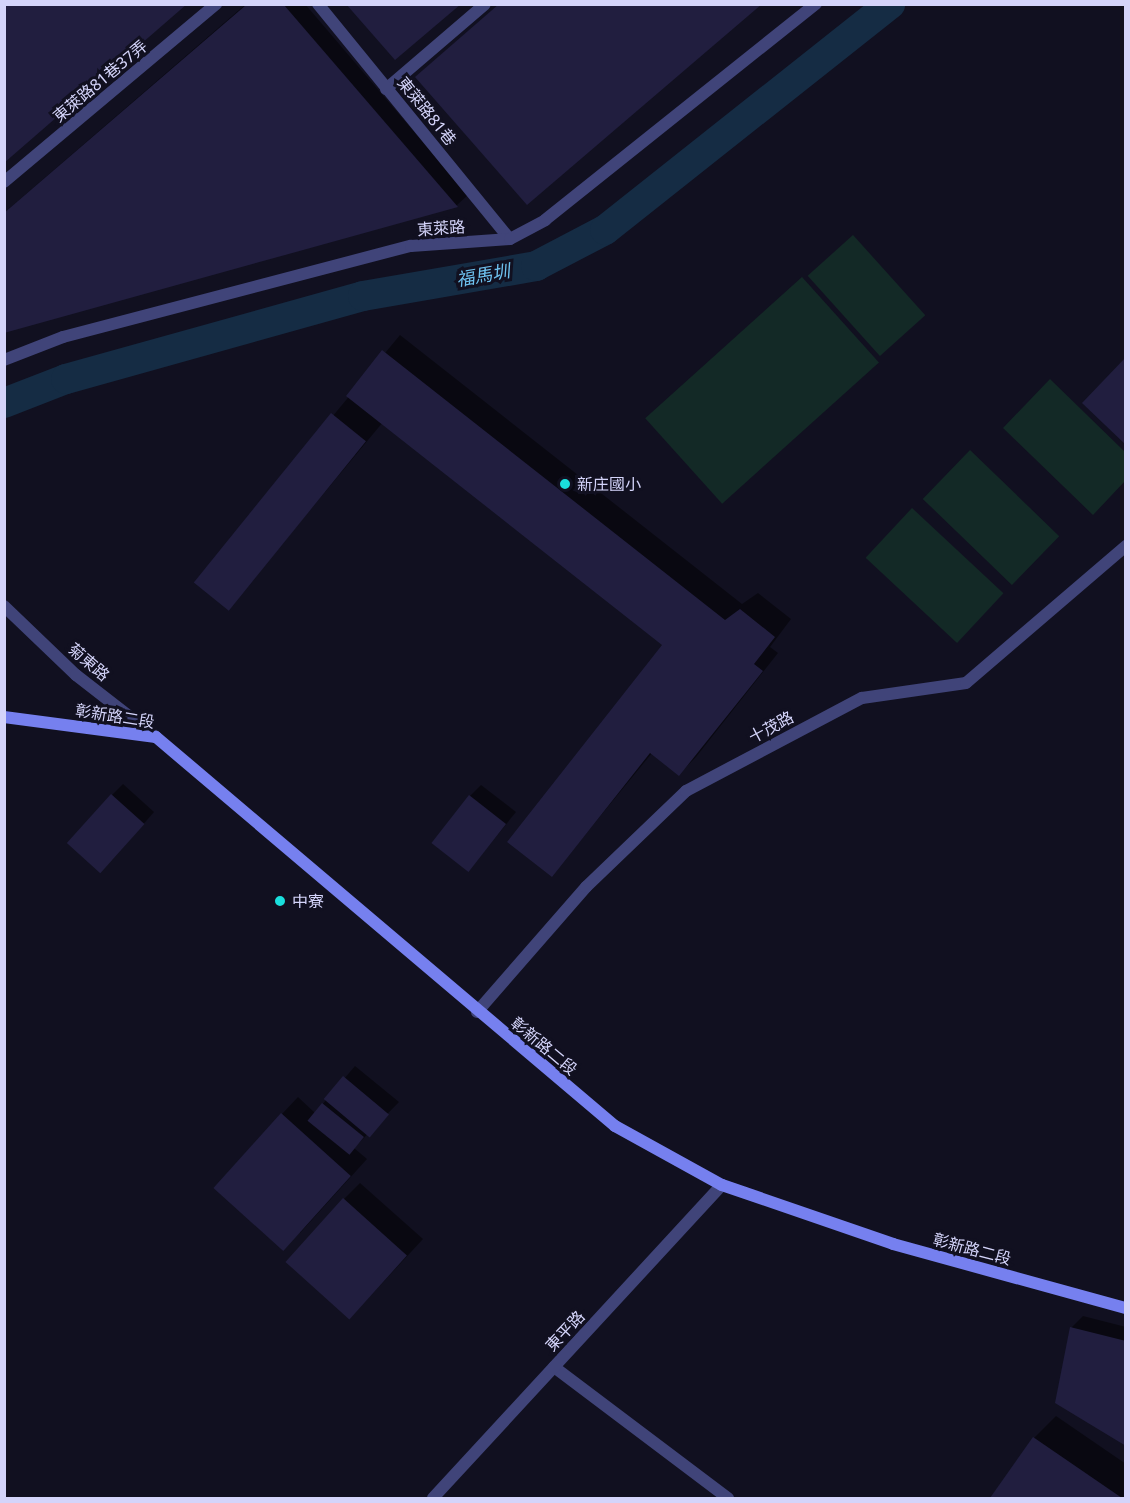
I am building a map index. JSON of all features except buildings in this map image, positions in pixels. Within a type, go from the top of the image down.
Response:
[{"type":"street","name":"東萊路81巷37弄","points":[[4,182],[216,4]]},
{"type":"street","name":"東萊路81巷","points":[[318,4],[510,239]]},
{"type":"street","points":[[387,89],[485,4]]},
{"type":"street","name":"東萊路","points":[[4,360],[63,337],[400,249],[510,239],[545,220],[816,4]]},
{"type":"street","name":"十茂路","points":[[477,1012],[586,887],[686,791],[862,698],[966,683],[1125,546]]},
{"type":"street","name":"菊東路","points":[[4,606],[76,675],[156,737]]},
{"type":"street","name":"彰新路二段","points":[[4,717],[156,737],[477,1012],[615,1126],[722,1185],[893,1244],[1125,1308]]},
{"type":"street","name":"東平路","points":[[433,1498],[722,1185]]},
{"type":"street","points":[[554,1367],[728,1498]]},
{"type":"green space","points":[[853,235],[925,315],[880,356],[808,276]]},
{"type":"green space","points":[[802,277],[879,362],[722,504],[645,418]]},
{"type":"green space","points":[[1050,379],[1125,452],[1125,481],[1093,515],[1003,428]]},
{"type":"green space","points":[[970,450],[1059,536],[1012,585],[923,499]]},
{"type":"green space","points":[[912,508],[1003,593],[957,643],[866,558]]},
{"type":"waterway","name":"福馬圳","points":[[4,403],[66,379],[363,296],[536,266],[605,230],[890,4]]},
{"type":"place","name":"新庄國小","points":[[565,484]]},
{"type":"place","name":"中寮","points":[[280,901]]}]
